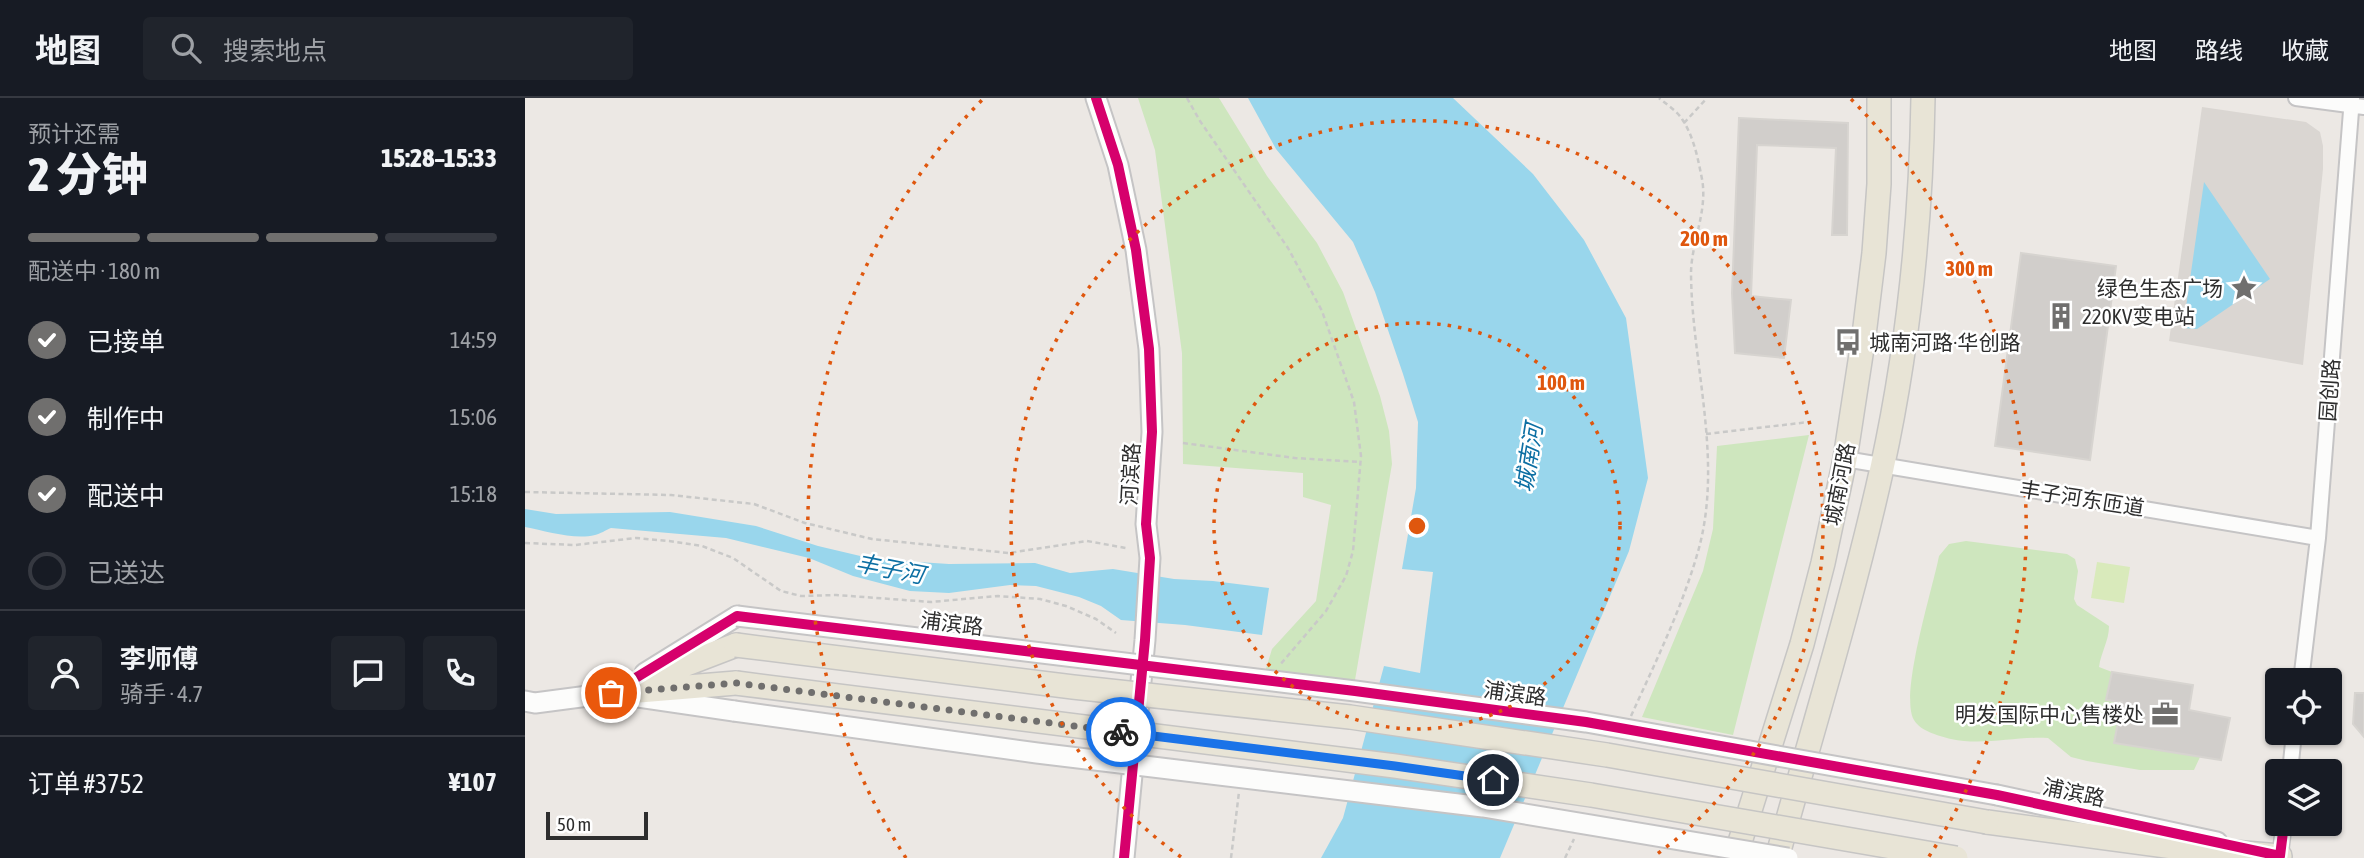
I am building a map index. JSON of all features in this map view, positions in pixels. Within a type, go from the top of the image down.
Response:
[{"type":"main road","name":"城南河路","points":[[1735,858],[1802,643],[1823,563],[1845,459],[1874,253],[1879,184],[1879,98]]},
{"type":"main road","name":"城南河路","points":[[1777,858],[1849,606],[1883,466],[1905,335],[1922,174],[1923,98]]},
{"type":"main road","points":[[611,693],[736,645],[1073,687],[1350,717],[1607,755],[1987,822],[2161,858]]},
{"type":"main road","points":[[611,693],[736,683],[1395,766],[1591,795],[1956,858]]},
{"type":"main road","points":[[1987,822],[2173,847],[2280,856]]},
{"type":"street","name":"河滨路","points":[[1096,98],[1118,165],[1136,250],[1149,349],[1152,432],[1146,524],[1150,558],[1124,858]]},
{"type":"street","points":[[2296,98],[2356,103]]},
{"type":"street","name":"园创路","points":[[2303,668],[2318,538],[2356,103]]},
{"type":"street","name":"丰子河东匝道","points":[[1845,459],[2318,538]]},
{"type":"street","name":"浦滨路","points":[[611,693],[737,616],[1355,691],[1586,722],[1997,795],[2280,856]]},
{"type":"street","points":[[525,701],[535,703],[611,693],[1024,751],[1483,807],[1788,858]]},
{"type":"street","points":[[2280,856],[2282,836]]},
{"type":"path","points":[[1187,98],[1288,248],[1322,311],[1354,402],[1361,462],[1353,551],[1346,576],[1326,611],[1274,672]]},
{"type":"path","points":[[1630,719],[1674,620],[1699,547],[1707,495],[1706,434],[1693,329],[1691,270],[1703,184],[1695,146],[1682,117],[1659,98]]},
{"type":"path","points":[[1684,123],[1707,98]]},
{"type":"path","points":[[1706,434],[1809,422]]},
{"type":"path","points":[[1183,443],[1295,458],[1361,462]]},
{"type":"path","points":[[525,492],[671,495],[754,504],[805,523],[872,539],[1009,553],[1087,541],[1126,548]]},
{"type":"path","points":[[525,543],[575,545],[636,538],[702,546],[733,558],[782,590],[801,596],[836,595],[931,602],[998,596],[1040,599],[1096,619],[1117,633]]},
{"type":"path","points":[[1231,858],[1238,794],[1242,782]]},
{"type":"path","points":[[1565,858],[1577,832]]},
{"type":"green space","points":[[1138,98],[1219,98],[1267,176],[1317,243],[1343,292],[1380,396],[1389,431],[1392,464],[1355,680],[1265,672],[1272,649],[1316,601],[1331,505],[1303,497],[1303,473],[1183,464],[1182,353],[1155,150]]},
{"type":"green space","points":[[1809,435],[1733,735],[1642,717],[1703,571],[1713,529],[1717,446]]},
{"type":"green space","points":[[1966,541],[2067,554],[2075,559],[2078,571],[2074,599],[2077,605],[2109,626],[2099,667],[2112,672],[2106,700],[2122,702],[2114,743],[2200,757],[2194,770],[2140,770],[2087,761],[2071,757],[2048,738],[1963,741],[1930,732],[1917,724],[1911,707],[1911,688],[1939,556],[1949,544]]},
{"type":"green space","points":[[2097,562],[2130,567],[2124,603],[2091,598]]},
{"type":"shaded area","name":"绿色生态广场","points":[[2202,107],[2306,122],[2320,132],[2323,169],[2303,365],[2169,341]]},
{"type":"water","name":"城南河","points":[[1248,98],[1453,98],[1533,174],[1584,240],[1626,318],[1648,478],[1629,551],[1500,858],[1321,858],[1343,818],[1384,666],[1420,673],[1433,572],[1402,569],[1416,488],[1418,422],[1375,292],[1353,242],[1276,149]]},
{"type":"water","points":[[2204,182],[2270,279],[2197,329],[2183,328]]},
{"type":"water","name":"丰子河","points":[[525,509],[556,514],[670,512],[756,526],[818,546],[873,559],[949,564],[1035,563],[1070,573],[1113,569],[1174,579],[1269,588],[1262,635],[1121,620],[1101,606],[1079,597],[1036,586],[1010,585],[949,593],[910,591],[853,576],[809,558],[726,538],[611,528],[587,536],[560,534],[525,527]]},
{"type":"building","points":[[1739,118],[1848,123],[1847,235],[1832,235],[1836,148],[1757,145],[1751,296],[1791,300],[1784,358],[1735,353],[1732,293]]},
{"type":"building","name":"220KV变电站","points":[[2021,253],[2116,266],[2090,460],[1995,446]]},
{"type":"building","name":"明发国际中心售楼处","points":[[2112,672],[2193,685],[2189,710],[2230,718],[2221,760],[2114,743],[2122,702],[2106,700]]},
{"type":"building","points":[[2355,693],[2364,693],[2364,737],[2353,724]]},
{"type":"cycle path","points":[[1096,98],[1118,165],[1136,250],[1149,349],[1152,432],[1146,524],[1150,558],[1124,858]]},
{"type":"cycle path","points":[[611,693],[737,616],[1355,691],[1586,722],[1997,795],[2280,856],[2282,836]]},
{"type":"way so far","points":[[611,693],[736,683],[1121,732]]},
{"type":"place","name":"绿色生态广场","points":[[2244,288]]},
{"type":"place","name":"220KV变电站","points":[[2061,316]]},
{"type":"place","name":"城南河路·华创路","points":[[1848,342]]},
{"type":"place","name":"明发国际中心售楼处","points":[[2165,714]]},
{"type":"route","points":[[1121,732],[1493,780]]}]
